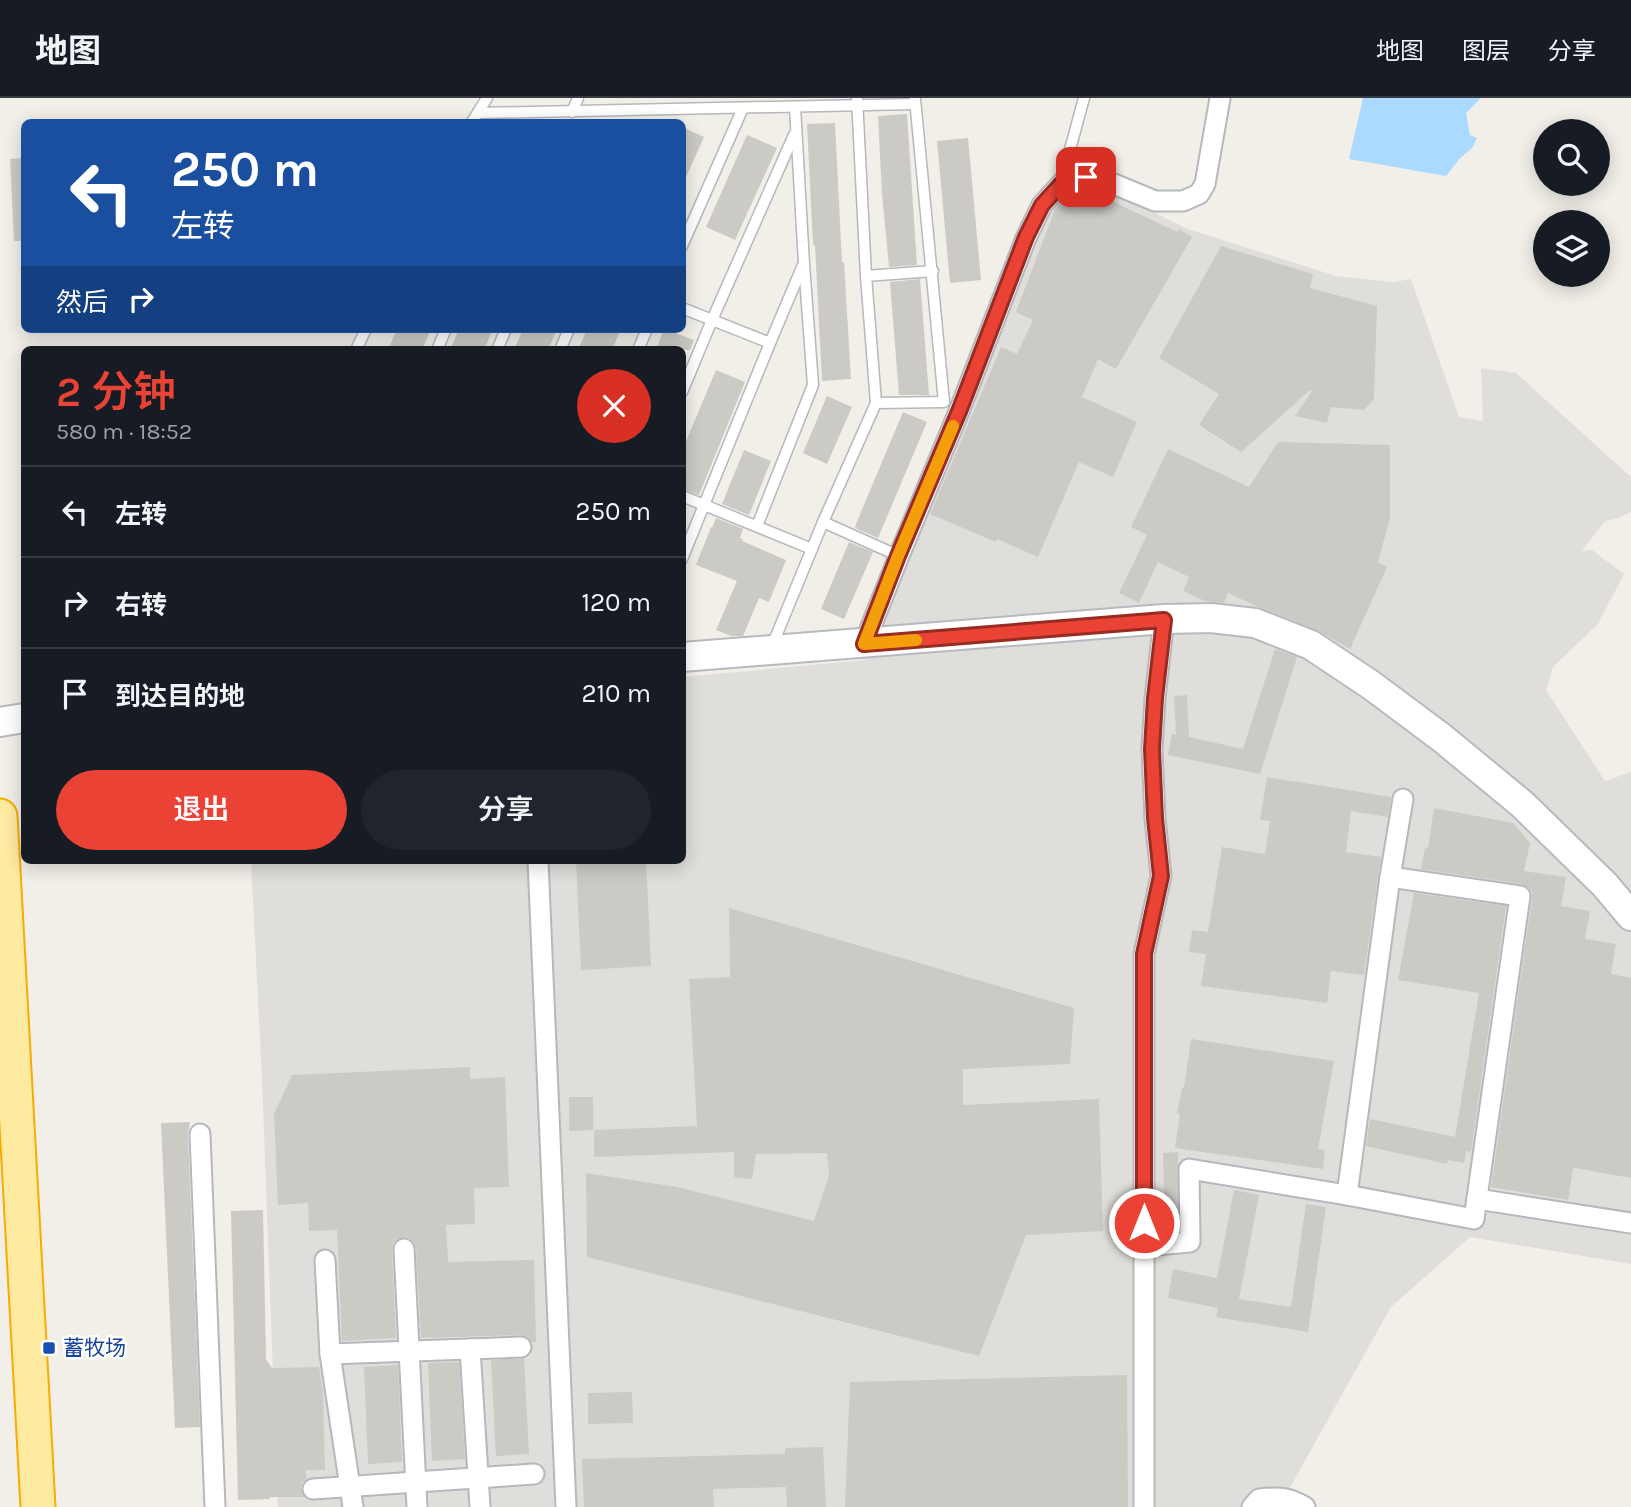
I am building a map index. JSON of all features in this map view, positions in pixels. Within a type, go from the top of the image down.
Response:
[{"type":"highway","points":[[0,816],[38,1507]]},
{"type":"highway","points":[[0,1225],[15,1507]]},
{"type":"main road","points":[[686,657],[1164,620],[1211,618],[1255,623],[1311,645],[1432,730],[1522,804],[1605,885],[1631,916]]},
{"type":"main road","points":[[0,722],[21,718]]},
{"type":"street","points":[[864,644],[960,409],[1026,237],[1042,205],[1064,181],[1086,177],[1109,182],[1154,201],[1183,201],[1199,194],[1205,184],[1220,98]]},
{"type":"street","points":[[1144,1507],[1144,954],[1161,876],[1152,749],[1164,620]]},
{"type":"street","points":[[1348,1195],[1390,877],[1403,799]]},
{"type":"street","points":[[538,864],[566,1507]]},
{"type":"street","points":[[1144,1246],[1190,1242],[1189,1169],[1474,1219],[1520,896],[1390,877]]},
{"type":"street","points":[[200,1134],[215,1507]]},
{"type":"street","points":[[1477,1199],[1631,1223]]},
{"type":"street","points":[[404,1249],[417,1507]]},
{"type":"street","points":[[325,1260],[330,1354],[353,1507]]},
{"type":"street","points":[[330,1354],[521,1347]]},
{"type":"street","points":[[470,1349],[480,1507]]},
{"type":"street","points":[[313,1489],[534,1474]]},
{"type":"street","points":[[1252,1507],[1259,1499],[1272,1498],[1291,1499],[1305,1507]]},
{"type":"lane","points":[[475,118],[487,98]]},
{"type":"lane","points":[[572,111],[578,98]]},
{"type":"lane","points":[[649,110],[654,98]]},
{"type":"lane","points":[[730,108],[734,98]]},
{"type":"lane","points":[[1064,181],[1084,98]]},
{"type":"lane","points":[[475,118],[534,117],[572,111],[795,107],[814,102],[915,101],[944,402],[876,403]]},
{"type":"lane","points":[[771,649],[876,403],[857,102]]},
{"type":"lane","points":[[757,526],[813,385],[795,107]]},
{"type":"lane","points":[[686,237],[743,108]]},
{"type":"lane","points":[[658,119],[662,110]]},
{"type":"lane","points":[[595,119],[599,111]]},
{"type":"lane","points":[[686,382],[796,131]]},
{"type":"lane","points":[[686,549],[804,264]]},
{"type":"lane","points":[[866,276],[933,271]]},
{"type":"lane","points":[[686,310],[770,343]]},
{"type":"lane","points":[[686,498],[812,549]]},
{"type":"lane","points":[[823,522],[898,556]]},
{"type":"shaded area","points":[[1075,183],[1103,188],[1188,229],[1336,276],[1393,282],[1411,279],[1459,417],[1483,421],[1481,368],[1516,373],[1631,477],[1631,512],[1605,521],[1582,551],[1592,550],[1624,574],[1598,624],[1553,667],[1546,690],[1605,781],[1631,772],[1631,1264],[1470,1237],[1391,1307],[1279,1507],[278,1507],[251,864],[686,864],[686,677],[865,660],[1049,208]]},
{"type":"water","points":[[1363,98],[1481,98],[1466,113],[1470,135],[1477,138],[1472,148],[1446,176],[1349,159]]},
{"type":"building","points":[[907,114],[917,265],[889,267],[878,116]]},
{"type":"building","points":[[835,123],[851,379],[822,381],[807,124]]},
{"type":"building","points":[[686,129],[704,137],[686,177]]},
{"type":"building","points":[[747,135],[777,148],[735,240],[706,227]]},
{"type":"building","points":[[968,138],[981,280],[950,283],[937,141]]},
{"type":"building","points":[[21,158],[21,241],[14,241],[10,159]]},
{"type":"building","points":[[1089,190],[1192,237],[1116,369],[1098,359],[1082,397],[1137,422],[1113,477],[1079,462],[1038,557],[930,514],[1001,347],[1017,354],[1033,320],[1016,312],[1055,209]]},
{"type":"building","points":[[1221,246],[1313,274],[1310,288],[1377,306],[1374,399],[1364,410],[1331,407],[1327,423],[1295,416],[1312,391],[1310,390],[1241,452],[1199,425],[1219,394],[1159,358]]},
{"type":"building","points":[[920,279],[929,395],[899,395],[890,282]]},
{"type":"building","points":[[395,333],[429,333],[424,346],[390,346]]},
{"type":"building","points":[[457,333],[491,333],[486,346],[452,346]]},
{"type":"building","points":[[521,333],[555,333],[550,346],[516,346]]},
{"type":"building","points":[[585,333],[619,333],[614,346],[580,346]]},
{"type":"building","points":[[662,333],[675,333],[694,340],[690,350],[686,350],[686,346],[658,346]]},
{"type":"building","points":[[716,370],[745,382],[699,495],[686,490],[686,441]]},
{"type":"building","points":[[827,396],[852,407],[827,464],[803,453]]},
{"type":"building","points":[[903,412],[927,422],[878,538],[855,528]]},
{"type":"building","points":[[1278,442],[1390,445],[1390,518],[1378,562],[1387,567],[1350,649],[1317,630],[1228,593],[1224,603],[1205,601],[1183,591],[1189,577],[1158,562],[1139,603],[1119,593],[1147,535],[1131,527],[1168,449],[1249,487]]},
{"type":"building","points":[[744,450],[771,461],[749,515],[722,504]]},
{"type":"building","points":[[716,518],[743,529],[740,538],[742,541],[786,560],[769,602],[759,598],[743,636],[731,636],[716,630],[737,581],[696,565]]},
{"type":"building","points":[[849,542],[873,552],[844,619],[821,609]]},
{"type":"building","points":[[1275,649],[1297,657],[1260,774],[1168,755],[1172,734],[1176,735],[1174,696],[1187,695],[1189,737],[1243,749]]},
{"type":"building","points":[[1267,777],[1391,797],[1388,817],[1351,811],[1346,852],[1381,857],[1364,975],[1331,971],[1327,1003],[1201,986],[1206,954],[1189,952],[1192,930],[1208,932],[1222,847],[1265,854],[1270,821],[1260,820]]},
{"type":"building","points":[[1434,808],[1513,823],[1530,843],[1524,871],[1566,877],[1561,906],[1590,911],[1585,939],[1616,944],[1611,974],[1631,978],[1631,1178],[1575,1168],[1568,1200],[1491,1187],[1532,892],[1522,884],[1421,869],[1425,848],[1428,848]]},
{"type":"building","points":[[576,864],[646,864],[651,966],[581,970]]},
{"type":"building","points":[[1414,893],[1506,906],[1471,1152],[1466,1151],[1464,1163],[1448,1160],[1447,1164],[1366,1146],[1370,1119],[1455,1137],[1479,993],[1398,980]]},
{"type":"building","points":[[729,908],[1074,1008],[1070,1064],[963,1069],[963,1105],[1099,1099],[1103,1231],[1026,1235],[979,1356],[587,1257],[586,1173],[677,1187],[814,1221],[829,1175],[827,1153],[756,1154],[752,1179],[734,1177],[734,1152],[594,1157],[594,1130],[697,1126],[689,979],[730,977]]},
{"type":"building","points":[[1191,1039],[1334,1061],[1318,1149],[1325,1150],[1323,1169],[1175,1148],[1180,1114],[1177,1113],[1184,1088]]},
{"type":"building","points":[[470,1067],[470,1079],[505,1077],[509,1187],[474,1188],[475,1224],[446,1225],[448,1262],[534,1260],[536,1342],[521,1335],[421,1338],[416,1248],[414,1242],[404,1237],[393,1243],[392,1249],[396,1338],[342,1341],[337,1230],[309,1231],[308,1203],[278,1205],[274,1114],[292,1075]]},
{"type":"building","points":[[569,1097],[593,1097],[593,1130],[569,1131]]},
{"type":"building","points":[[190,1122],[188,1134],[200,1427],[175,1428],[161,1123]]},
{"type":"building","points":[[1178,1152],[1178,1229],[1165,1230],[1163,1153]]},
{"type":"building","points":[[1234,1190],[1259,1195],[1239,1299],[1291,1307],[1306,1204],[1326,1207],[1308,1332],[1216,1317],[1218,1308],[1168,1298],[1173,1269],[1217,1278]]},
{"type":"building","points":[[263,1210],[266,1359],[272,1368],[319,1367],[323,1392],[325,1470],[306,1470],[306,1479],[301,1489],[304,1497],[238,1500],[231,1211]]},
{"type":"building","points":[[524,1358],[529,1454],[496,1456],[491,1360]]},
{"type":"building","points":[[459,1362],[465,1459],[432,1461],[428,1363]]},
{"type":"building","points":[[398,1365],[402,1462],[368,1464],[364,1367]]},
{"type":"building","points":[[1127,1375],[1128,1507],[845,1507],[850,1382]]},
{"type":"building","points":[[632,1392],[633,1423],[588,1424],[588,1393]]},
{"type":"building","points":[[823,1447],[826,1507],[787,1507],[786,1487],[713,1489],[714,1507],[584,1507],[582,1459],[785,1454],[785,1448]]},
{"type":"slow traffic","points":[[916,640],[864,644],[953,426]]},
{"type":"place","name":"蓄牧场","points":[[49,1348]]},
{"type":"route","points":[[1086,177],[1064,181],[1042,205],[1026,237],[960,409],[864,644],[1164,620],[1152,749],[1161,876],[1144,954],[1144,1223]]}]
